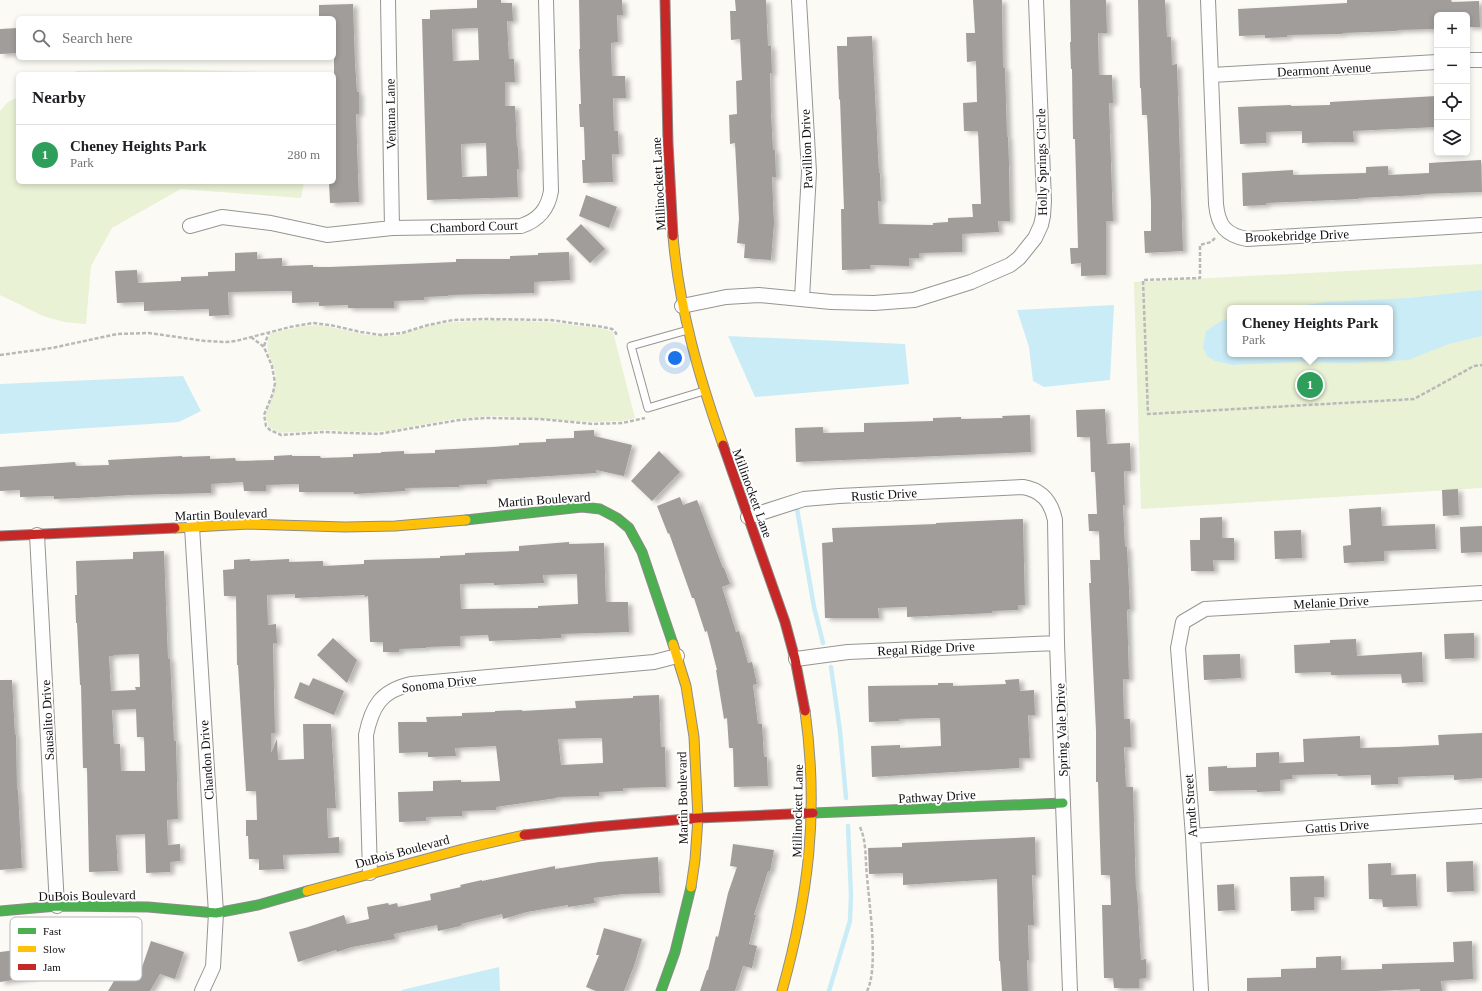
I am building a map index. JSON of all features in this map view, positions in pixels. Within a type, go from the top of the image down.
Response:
[{"type":"street","name":"Ventana Lane","points":[[388,0],[392,228]]},
{"type":"street","name":"Chambord Court","points":[[190,226],[222,217],[271,223],[326,235],[392,228],[521,226],[536,220],[546,208],[550,200],[551,191],[546,0]]},
{"type":"street","name":"Millinockett Lane","points":[[664,0],[670,202],[682,306],[704,391],[796,659],[806,712],[812,762],[812,814],[808,878],[798,931],[782,991]]},
{"type":"street","name":"Pavillion Drive","points":[[799,0],[809,172],[802,298]]},
{"type":"street","name":"Holly Springs Circle","points":[[682,306],[726,296],[759,295],[831,302],[874,303],[914,300],[971,282],[1010,265],[1019,258],[1035,238],[1041,225],[1044,201],[1036,0]]},
{"type":"street","points":[[1208,0],[1216,204],[1217,215],[1224,228]]},
{"type":"street","points":[[1470,60],[1482,60]]},
{"type":"street","name":"Dearmont Avenue","points":[[1212,75],[1434,62]]},
{"type":"street","name":"Brookebridge Drive","points":[[1224,228],[1230,233],[1247,239],[1482,225]]},
{"type":"street","name":"Rustic Drive","points":[[748,517],[804,499],[1022,487]]},
{"type":"street","name":"Spring Vale Drive","points":[[1022,487],[1030,488],[1045,497],[1053,512],[1054,520],[1070,991]]},
{"type":"street","name":"Martin Boulevard","points":[[0,536],[249,524],[345,527],[395,526],[446,522],[554,509],[594,508],[616,518],[629,528],[642,552],[667,624],[686,686],[694,737],[698,818],[695,860],[690,893],[675,952],[661,991]]},
{"type":"street","name":"Chandon Drive","points":[[192,527],[216,913],[213,967],[202,991]]},
{"type":"street","name":"Sausalito Drive","points":[[37,535],[57,906]]},
{"type":"street","name":"Melanie Drive","points":[[1183,622],[1205,609],[1482,593]]},
{"type":"street","name":"Arndt Street","points":[[1183,622],[1178,648],[1193,836],[1201,991]]},
{"type":"street","name":"Regal Ridge Drive","points":[[796,659],[848,652],[1057,643]]},
{"type":"street","name":"Sonoma Drive","points":[[370,873],[366,735],[369,718],[381,698],[400,686],[411,684],[654,662],[677,656]]},
{"type":"street","name":"Pathway Drive","points":[[812,814],[1063,803]]},
{"type":"street","name":"DuBois Boulevard","points":[[0,911],[57,906],[148,907],[216,913],[258,905],[370,873],[463,849],[524,836],[596,826],[698,818],[812,814]]},
{"type":"street","name":"Gattis Drive","points":[[1193,836],[1482,816]]},
{"type":"lane","points":[[688,330],[631,346],[648,408],[704,391]]},
{"type":"path","points":[[1224,228],[1211,242],[1200,245],[1200,278],[1143,280],[1148,414],[1414,399],[1474,366],[1482,365]]},
{"type":"path","points":[[0,355],[52,348],[117,334],[161,334],[216,342],[236,341],[302,325],[321,323],[371,334],[391,335],[453,320],[505,318],[550,320],[612,329],[616,333],[616,337]]},
{"type":"path","points":[[264,347],[269,332]]},
{"type":"path","points":[[251,337],[264,347],[272,366],[274,383],[273,393],[264,415],[266,426],[270,430],[281,435],[324,432],[378,434],[459,420],[486,418],[540,419],[593,424],[622,423],[646,418]]},
{"type":"path","points":[[854,812],[865,841],[866,874],[872,929],[871,978],[867,991]]},
{"type":"green space","points":[[153,69],[264,72],[74,72]]},
{"type":"green space","points":[[16,98],[16,184],[304,184],[301,198],[181,189],[112,228],[91,266],[86,324],[64,322],[43,316],[0,295],[0,111],[8,102]]},
{"type":"green space","points":[[1482,264],[1482,488],[1141,509],[1134,282]]},
{"type":"green space","points":[[492,320],[560,323],[598,328],[613,332],[635,418],[622,421],[593,422],[491,416],[453,419],[389,431],[367,432],[325,430],[280,433],[269,427],[266,414],[276,381],[276,374],[267,346],[271,333],[304,326],[321,325],[367,335],[394,336],[432,325]]},
{"type":"water","points":[[1482,290],[1482,336],[1449,344],[1408,360],[1351,363],[1299,362],[1232,365],[1215,361],[1207,356],[1203,347],[1206,331],[1221,321],[1227,319],[1227,357],[1393,357],[1393,305],[1306,305],[1327,302],[1409,298]]},
{"type":"water","points":[[1114,305],[1110,380],[1044,387],[1033,381],[1029,347],[1017,310]]},
{"type":"water","points":[[728,336],[905,344],[909,384],[755,397]]},
{"type":"water","points":[[183,376],[201,411],[179,422],[0,434],[0,384]]},
{"type":"water","points":[[499,967],[500,991],[401,991],[402,990]]},
{"type":"building","points":[[477,0],[501,0],[501,3],[512,3],[513,21],[507,21],[509,59],[514,59],[515,82],[505,82],[505,106],[515,106],[519,169],[517,169],[518,197],[427,200],[422,19],[430,19],[430,10],[477,8]],"holes":[[[478,28],[479,60],[453,61],[452,29]],[[486,143],[487,176],[462,177],[461,144]]]},
{"type":"building","points":[[579,0],[622,0],[623,15],[617,15],[618,42],[611,43],[612,76],[625,76],[626,98],[613,98],[614,131],[618,131],[619,154],[612,154],[613,182],[583,183],[582,160],[585,160],[584,127],[580,127],[579,104],[581,104]]},
{"type":"building","points":[[735,0],[766,0],[768,46],[771,46],[771,113],[776,177],[772,177],[774,223],[771,260],[744,258],[745,244],[737,243],[739,219],[735,143],[730,144],[729,115],[737,114],[736,81],[742,80],[740,39],[731,40],[730,11],[736,11]]},
{"type":"building","points":[[973,0],[1002,0],[1003,68],[1005,68],[1010,221],[998,221],[999,232],[962,234],[962,252],[919,253],[919,258],[909,258],[909,266],[870,265],[870,269],[842,270],[841,209],[844,209],[837,46],[847,46],[847,37],[872,36],[880,173],[881,201],[878,201],[879,224],[933,225],[933,223],[948,222],[948,218],[973,217],[972,204],[981,204],[978,131],[964,131],[963,103],[977,102],[976,61],[967,62],[966,33],[975,33]]},
{"type":"building","points":[[1070,0],[1106,0],[1107,33],[1098,33],[1099,75],[1112,75],[1113,103],[1109,103],[1113,221],[1106,221],[1106,275],[1081,276],[1081,263],[1071,264],[1070,248],[1078,248],[1075,139],[1073,139]]},
{"type":"building","points":[[1138,0],[1165,0],[1167,37],[1171,37],[1172,65],[1177,64],[1183,251],[1145,253],[1144,231],[1151,231],[1151,203],[1147,115],[1142,115],[1140,88]]},
{"type":"building","points":[[1347,0],[1451,0],[1452,2],[1479,1],[1480,27],[1470,27],[1470,12],[1434,12],[1434,29],[1342,33],[1343,34],[1287,35],[1287,37],[1265,38],[1265,35],[1239,36],[1238,9],[1347,3]]},
{"type":"building","points":[[353,4],[355,63],[357,92],[359,92],[359,114],[356,114],[359,202],[330,203],[329,184],[336,184],[336,72],[334,72],[334,60],[336,60],[336,16],[319,16],[319,5]]},
{"type":"building","points":[[16,28],[16,53],[0,54],[0,29]]},
{"type":"building","points":[[1434,96],[1434,127],[1353,131],[1354,142],[1302,143],[1302,131],[1266,132],[1266,143],[1240,144],[1238,107],[1330,105],[1330,102]]},
{"type":"building","points":[[1481,160],[1482,192],[1266,203],[1266,205],[1243,206],[1242,173],[1293,170],[1293,175],[1366,173],[1366,167],[1388,166],[1388,175],[1429,173],[1429,163]]},
{"type":"building","points":[[586,195],[617,207],[609,228],[579,216]]},
{"type":"building","points":[[581,224],[605,249],[590,263],[566,239]]},
{"type":"building","points":[[257,252],[257,259],[282,258],[282,266],[313,265],[313,267],[329,267],[456,262],[456,259],[510,259],[510,256],[569,252],[570,280],[534,282],[534,293],[424,297],[424,300],[394,301],[394,308],[348,308],[348,305],[319,306],[319,302],[292,303],[292,291],[228,292],[229,315],[209,316],[209,309],[144,311],[144,302],[117,303],[115,271],[137,270],[138,283],[181,281],[181,277],[208,276],[208,272],[235,271],[235,253]]},
{"type":"building","points":[[1105,409],[1107,444],[1130,443],[1131,471],[1124,471],[1125,505],[1123,505],[1130,609],[1127,610],[1129,679],[1123,679],[1124,719],[1130,719],[1131,747],[1124,747],[1126,787],[1133,787],[1136,891],[1141,960],[1146,959],[1146,978],[1139,979],[1139,988],[1114,988],[1113,978],[1104,978],[1102,905],[1111,905],[1110,875],[1101,875],[1089,583],[1091,583],[1090,560],[1100,560],[1099,531],[1089,531],[1088,514],[1097,514],[1095,472],[1091,472],[1090,437],[1077,437],[1076,410]]},
{"type":"building","points":[[1030,415],[1031,452],[796,462],[795,428],[823,427],[823,433],[864,432],[864,423],[933,421],[933,418],[1003,418],[1002,416]]},
{"type":"building","points":[[594,430],[594,436],[632,445],[624,476],[596,470],[596,473],[487,480],[487,484],[459,485],[459,487],[405,488],[405,491],[354,494],[354,492],[299,492],[299,484],[266,485],[266,491],[244,491],[243,482],[211,484],[211,493],[54,499],[54,496],[20,497],[20,490],[0,491],[0,467],[75,462],[76,466],[109,465],[108,460],[182,456],[210,456],[210,459],[235,458],[236,461],[274,460],[274,456],[292,455],[320,456],[321,458],[353,457],[353,454],[381,452],[404,451],[404,454],[435,453],[435,450],[519,445],[519,443],[546,442],[546,439],[574,438],[574,431]]},
{"type":"building","points":[[659,451],[680,472],[652,501],[631,481]]},
{"type":"building","points":[[1458,489],[1459,515],[1443,516],[1442,490]]},
{"type":"building","points":[[680,497],[683,505],[697,500],[730,584],[722,587],[736,632],[739,631],[748,663],[752,662],[757,684],[753,685],[758,724],[762,724],[764,757],[767,757],[768,786],[734,787],[733,748],[729,748],[727,718],[724,719],[717,670],[707,631],[705,632],[694,598],[692,598],[669,533],[668,534],[657,506]]},
{"type":"building","points":[[1381,507],[1382,526],[1435,524],[1436,549],[1384,551],[1384,561],[1344,563],[1343,546],[1351,545],[1349,509]]},
{"type":"building","points":[[1222,517],[1222,538],[1234,538],[1234,560],[1213,560],[1214,571],[1191,571],[1190,540],[1200,540],[1200,518]]},
{"type":"building","points":[[1023,519],[1025,605],[1018,605],[1018,610],[992,611],[992,613],[907,617],[907,607],[878,608],[879,618],[825,618],[822,543],[833,542],[832,528]]},
{"type":"building","points":[[1482,526],[1482,552],[1461,553],[1460,527]]},
{"type":"building","points":[[1301,530],[1302,558],[1275,559],[1274,531]]},
{"type":"building","points":[[569,542],[569,544],[604,543],[606,602],[628,602],[629,632],[561,634],[561,638],[489,641],[488,635],[460,636],[460,646],[399,649],[399,652],[383,652],[383,642],[370,642],[368,596],[295,598],[295,594],[267,595],[268,625],[276,624],[277,643],[273,643],[275,733],[271,733],[271,753],[277,739],[278,760],[304,759],[303,724],[331,724],[336,808],[327,808],[328,838],[339,837],[339,853],[283,855],[284,869],[259,870],[259,859],[249,859],[248,836],[246,836],[246,820],[257,820],[256,791],[246,791],[237,665],[236,596],[224,596],[223,570],[234,569],[234,560],[250,559],[250,561],[289,559],[289,562],[323,561],[323,566],[364,564],[364,560],[440,558],[440,556],[465,555],[465,553],[519,551],[519,546]],"holes":[[[577,574],[578,604],[538,606],[538,608],[461,609],[460,584],[494,583],[494,585],[544,583],[543,575]]]},
{"type":"building","points":[[164,551],[168,659],[170,658],[174,741],[176,741],[178,819],[167,820],[168,845],[180,844],[180,861],[170,862],[170,872],[146,873],[145,834],[116,835],[118,871],[89,872],[87,768],[83,768],[81,685],[76,623],[76,561],[133,559],[133,552]],"holes":[[[139,654],[140,687],[135,687],[136,690],[111,691],[109,656]],[[136,709],[137,737],[144,737],[145,771],[121,771],[120,744],[114,744],[112,710]]]},
{"type":"building","points":[[1474,633],[1474,658],[1445,659],[1444,634]]},
{"type":"building","points":[[333,638],[357,660],[347,683],[317,655]]},
{"type":"building","points":[[1356,639],[1357,656],[1422,652],[1423,682],[1402,683],[1401,674],[1331,675],[1331,672],[1295,673],[1294,645],[1330,643],[1330,640]]},
{"type":"building","points":[[1240,654],[1241,678],[1204,680],[1203,655]]},
{"type":"building","points":[[313,678],[344,691],[334,715],[294,698],[300,682],[309,686]]},
{"type":"building","points":[[1019,679],[1020,691],[1034,690],[1035,715],[1028,715],[1030,758],[1019,758],[1019,768],[872,777],[871,746],[900,745],[900,748],[941,746],[940,719],[899,719],[899,721],[869,722],[868,686],[938,685],[938,683],[953,683],[953,686],[1006,684],[1005,680]]},
{"type":"building","points":[[0,680],[12,680],[22,868],[0,870]]},
{"type":"building","points":[[659,695],[661,747],[665,747],[666,787],[623,788],[623,791],[599,792],[599,796],[556,797],[557,798],[496,807],[496,810],[462,811],[462,816],[426,817],[426,821],[399,822],[398,792],[433,791],[433,781],[500,781],[496,746],[455,748],[456,756],[428,757],[428,752],[399,753],[398,722],[427,722],[426,717],[462,716],[462,713],[576,708],[575,701],[633,698],[633,696]],"holes":[[[602,738],[603,763],[561,765],[558,739]]]},
{"type":"building","points":[[1482,733],[1482,778],[1454,780],[1454,775],[1398,777],[1398,784],[1371,785],[1371,775],[1292,775],[1292,779],[1280,780],[1280,791],[1209,791],[1208,767],[1256,767],[1256,753],[1279,752],[1279,763],[1304,762],[1303,739],[1360,736],[1360,748],[1397,747],[1439,745],[1438,735]]},
{"type":"building","points":[[1035,837],[1036,875],[1032,875],[1034,925],[1028,925],[1028,991],[1002,991],[999,961],[997,879],[903,885],[903,873],[869,874],[868,848],[902,847],[902,843]]},
{"type":"building","points":[[733,844],[774,850],[770,872],[768,871],[754,915],[756,915],[749,944],[757,946],[752,968],[743,966],[735,991],[700,991],[708,970],[716,936],[718,937],[728,893],[737,867],[730,866]]},
{"type":"building","points":[[658,857],[660,893],[623,894],[594,898],[595,903],[568,907],[568,905],[527,912],[503,919],[502,914],[438,931],[437,925],[394,934],[395,939],[352,947],[337,952],[336,950],[298,962],[289,932],[344,915],[347,924],[369,919],[367,907],[397,903],[398,907],[431,900],[430,894],[461,887],[460,885],[482,880],[555,866],[555,869],[599,862]]},
{"type":"building","points":[[1473,861],[1474,891],[1447,892],[1446,862]]},
{"type":"building","points":[[1391,863],[1391,875],[1416,874],[1417,906],[1383,907],[1382,899],[1369,899],[1368,864]]},
{"type":"building","points":[[1324,876],[1324,897],[1314,897],[1314,910],[1291,911],[1290,877]]},
{"type":"building","points":[[1234,884],[1235,910],[1218,911],[1217,885]]},
{"type":"building","points":[[604,928],[642,939],[634,966],[624,991],[596,991],[586,987],[599,955],[596,955]]},
{"type":"building","points":[[151,941],[184,952],[175,979],[160,974],[150,991],[108,991],[114,981],[142,981],[142,967]]},
{"type":"building","points":[[1472,941],[1473,979],[1441,981],[1442,991],[1420,991],[1420,989],[1377,991],[1247,991],[1247,978],[1281,977],[1281,969],[1316,968],[1316,957],[1341,956],[1341,970],[1382,969],[1382,964],[1454,962],[1453,942]]},
{"type":"building","points":[[10,951],[10,980],[0,982],[0,952]]},
{"type":"waterway","points":[[797,509],[814,607],[823,643]]},
{"type":"waterway","points":[[831,667],[840,731],[846,798]]},
{"type":"waterway","points":[[829,991],[850,921],[851,895],[848,826]]},
{"type":"traffic: fast","points":[[466,520],[582,507],[600,509],[617,518],[629,528],[642,552],[673,644]]},
{"type":"traffic: fast","points":[[813,813],[1063,803]]},
{"type":"traffic: fast","points":[[661,991],[675,952],[691,887]]},
{"type":"traffic: fast","points":[[0,911],[57,906],[148,907],[216,913],[258,905],[307,891]]},
{"type":"traffic: slow","points":[[673,236],[680,289],[691,342],[723,445]]},
{"type":"traffic: slow","points":[[175,528],[249,524],[345,527],[395,526],[466,520]]},
{"type":"traffic: slow","points":[[673,644],[686,686],[694,737],[698,818],[695,860],[691,887]]},
{"type":"traffic: slow","points":[[782,991],[799,920],[809,852],[811,783],[805,711]]},
{"type":"traffic: slow","points":[[307,891],[463,849],[524,835]]},
{"type":"traffic: jam","points":[[665,0],[668,143],[673,236]]},
{"type":"traffic: jam","points":[[723,445],[785,622],[795,659],[805,711]]},
{"type":"traffic: jam","points":[[0,536],[175,528]]},
{"type":"traffic: jam","points":[[524,835],[698,818],[813,813]]},
{"type":"place","name":"Cheney Heights Park","points":[[1310,385]]}]
